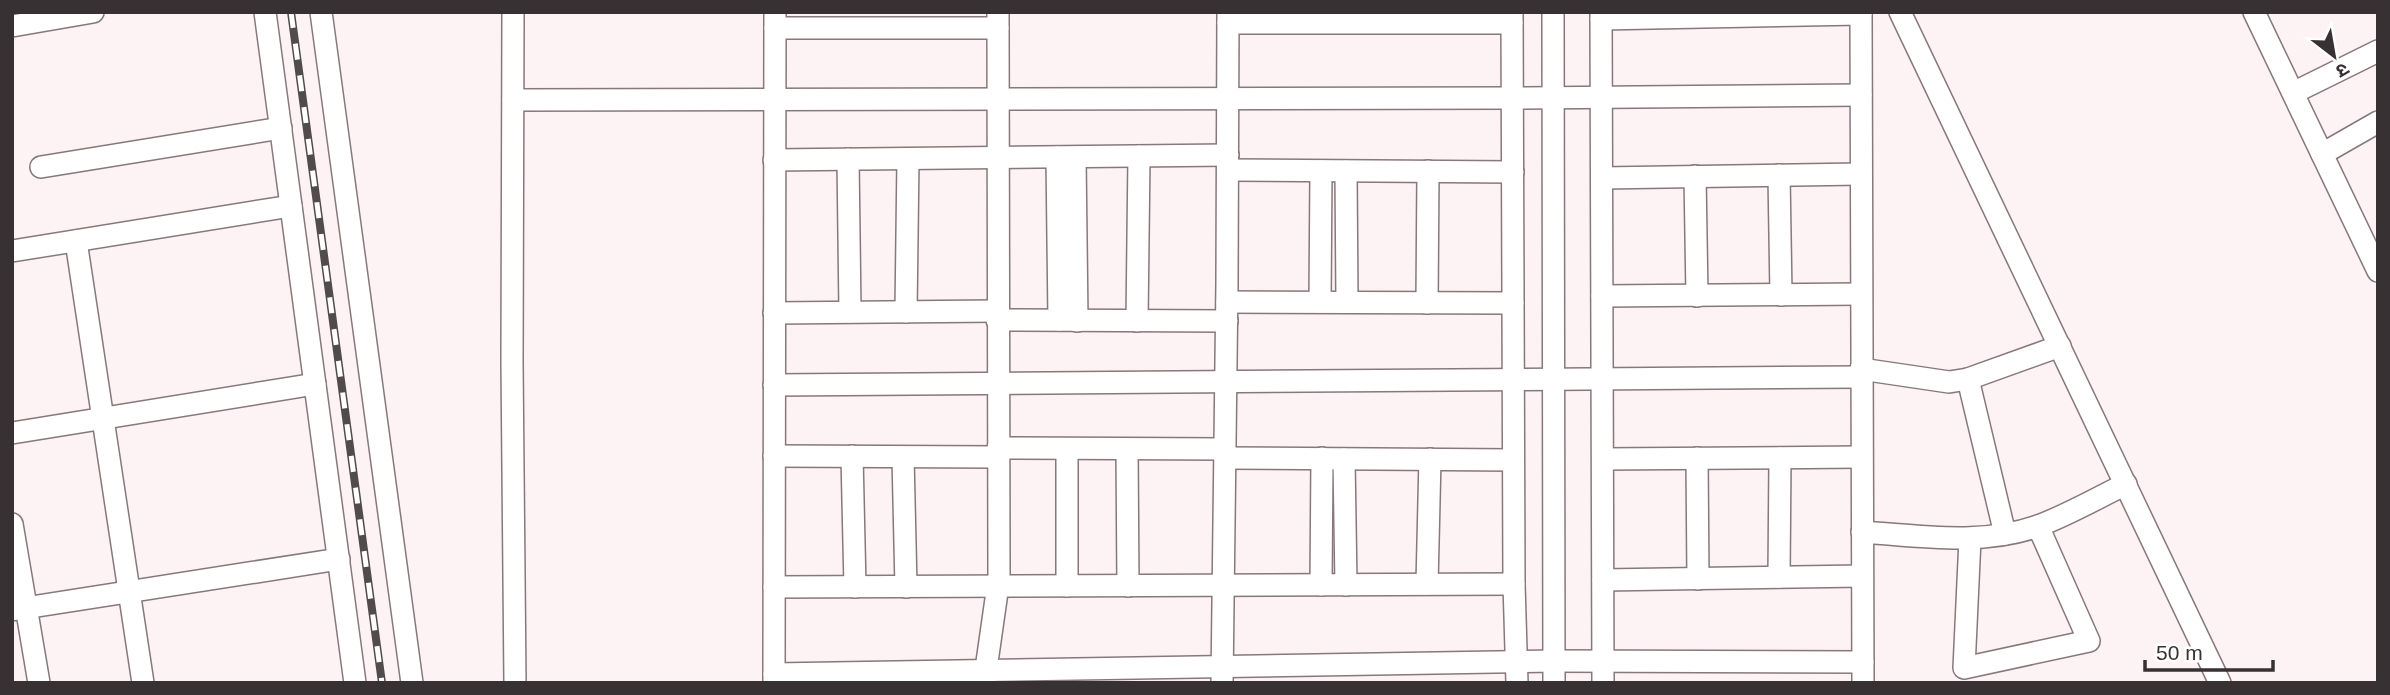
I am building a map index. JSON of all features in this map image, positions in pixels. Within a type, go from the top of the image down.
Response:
[{"type":"street","points":[[12,26],[93,12]]},
{"type":"street","points":[[265,12],[355,683]]},
{"type":"street","points":[[321,12],[412,683]]},
{"type":"street","points":[[513,12],[515,683]]},
{"type":"street","points":[[1553,12],[1554,672]]},
{"type":"street","points":[[1900,12],[2220,683]]},
{"type":"street","points":[[2254,12],[2378,271]]},
{"type":"street","points":[[985,676],[998,586],[998,20],[775,20],[774,678],[1863,672],[1861,13],[1601,16],[1603,672]]},
{"type":"street","points":[[1222,675],[1228,18],[1513,18],[1514,584],[1517,672]]},
{"type":"street","points":[[2292,93],[2378,51]]},
{"type":"street","points":[[513,100],[1513,99],[1861,95]]},
{"type":"street","points":[[2322,154],[2378,122]]},
{"type":"street","points":[[41,167],[281,128]]},
{"type":"street","points":[[775,160],[1139,156],[1321,170],[1513,172]]},
{"type":"street","points":[[1138,321],[1139,156]]},
{"type":"street","points":[[1066,157],[1068,321]]},
{"type":"street","points":[[848,159],[850,312]]},
{"type":"street","points":[[906,312],[908,159]]},
{"type":"street","points":[[1320,302],[1321,170]]},
{"type":"street","points":[[1346,171],[1347,302]]},
{"type":"street","points":[[1427,303],[1428,171]]},
{"type":"street","points":[[1602,178],[1861,174]]},
{"type":"street","points":[[1779,175],[1781,295]]},
{"type":"street","points":[[1695,176],[1697,296]]},
{"type":"street","points":[[12,251],[291,206]]},
{"type":"street","points":[[76,241],[142,683]]},
{"type":"street","points":[[1602,296],[1860,294]]},
{"type":"street","points":[[774,313],[906,312],[1068,321],[1138,321],[1320,302],[1513,303]]},
{"type":"street","points":[[774,385],[1603,380],[1861,373],[1949,382],[1968,379],[2060,346]]},
{"type":"street","points":[[1968,379],[2005,534]]},
{"type":"street","points":[[12,433],[315,384]]},
{"type":"street","points":[[774,456],[904,457],[1067,449],[1127,449],[1322,458],[1514,460]]},
{"type":"street","points":[[1067,449],[1067,586]]},
{"type":"street","points":[[1127,449],[1128,586]]},
{"type":"street","points":[[852,456],[855,587]]},
{"type":"street","points":[[904,457],[906,587]]},
{"type":"street","points":[[1603,459],[1861,457]]},
{"type":"street","points":[[1321,585],[1322,458]]},
{"type":"street","points":[[1344,458],[1346,585]]},
{"type":"street","points":[[1697,458],[1698,579]]},
{"type":"street","points":[[1779,577],[1780,458]]},
{"type":"street","points":[[1427,584],[1430,459]]},
{"type":"street","points":[[1862,532],[1970,539],[2005,534],[2038,526],[2126,484]]},
{"type":"street","points":[[12,524],[19,609],[39,683]]},
{"type":"street","points":[[1970,539],[1964,668],[2089,641],[2038,526]]},
{"type":"street","points":[[19,609],[339,559]]},
{"type":"street","points":[[1603,580],[1862,576]]},
{"type":"street","points":[[774,587],[1514,584]]},
{"type":"railway","points":[[291,12],[382,683]]}]
